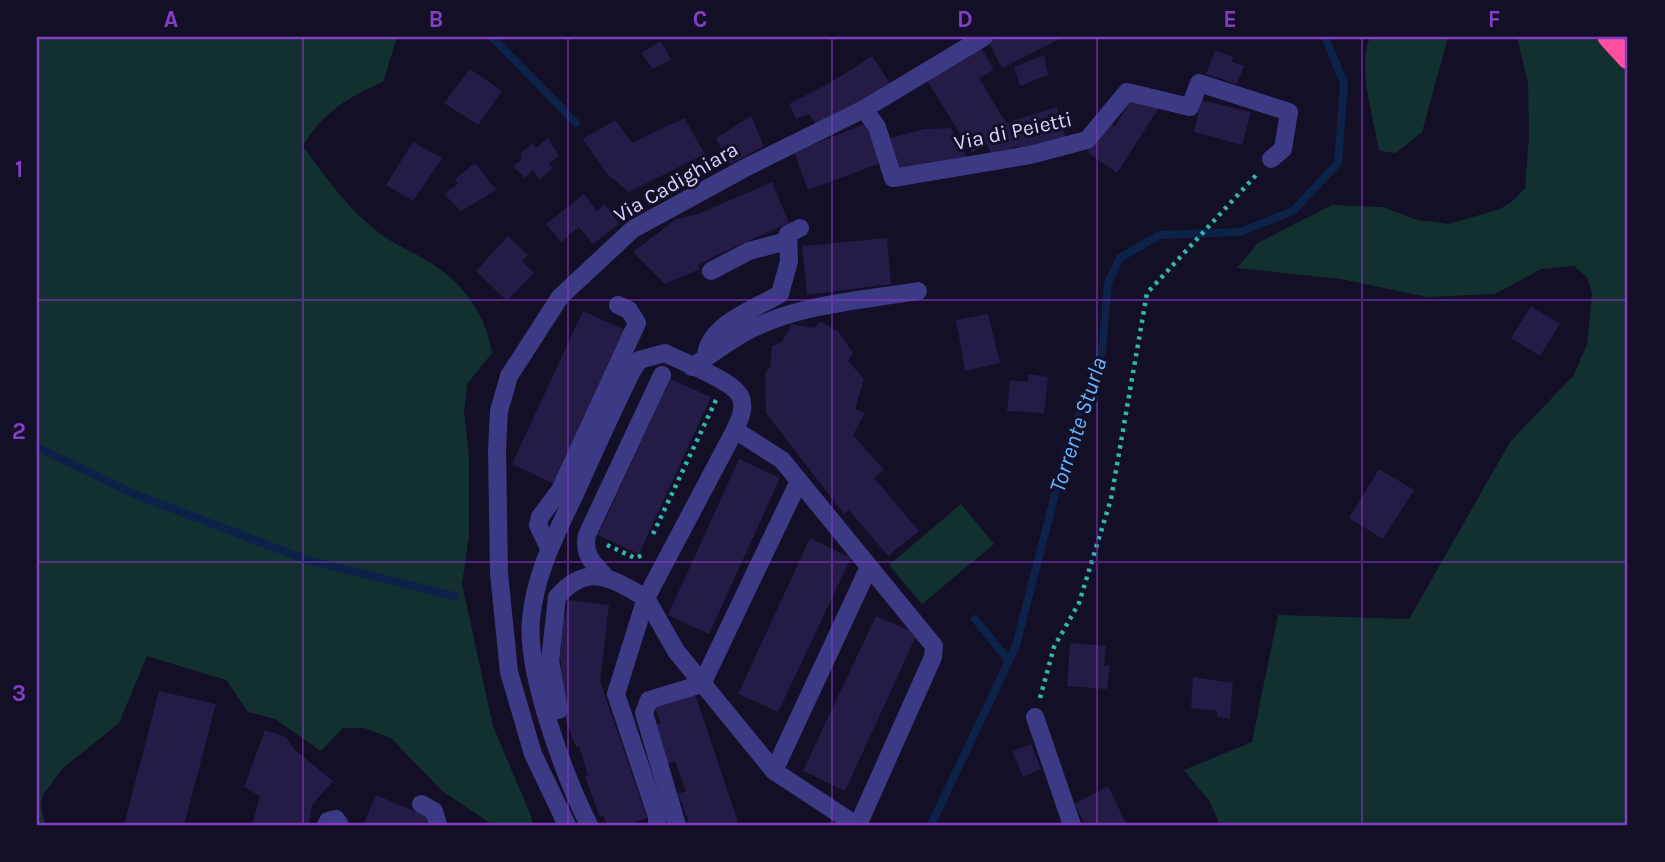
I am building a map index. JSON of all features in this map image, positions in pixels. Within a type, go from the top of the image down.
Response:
[{"type":"highway","points":[[1608,37],[1628,59]]},
{"type":"street","name":"Via Cadighiara","points":[[567,825],[533,754],[509,672],[499,573],[497,450],[499,411],[509,376],[560,297],[633,229],[745,168],[864,109],[984,37]]},
{"type":"street","name":"Via di Peietti","points":[[864,109],[877,127],[893,178],[1030,155],[1087,140],[1127,92],[1190,107],[1199,83],[1289,112],[1283,149],[1271,159]]},
{"type":"street","points":[[699,362],[714,334],[780,294],[794,235],[749,251],[711,271]]},
{"type":"street","points":[[699,362],[742,334],[801,311],[821,305],[918,291]]},
{"type":"street","points":[[549,548],[538,525],[540,517],[560,489],[637,323],[629,310],[618,305]]},
{"type":"street","points":[[591,820],[558,746],[533,659],[531,622],[536,589],[549,548],[639,360],[665,354],[699,362],[729,384],[741,398],[741,416],[646,598],[621,669],[616,694],[657,817],[657,825]]},
{"type":"street","points":[[662,375],[587,535],[585,544],[589,558],[604,575],[646,598],[676,651],[774,771],[857,825],[934,652],[934,646],[782,460],[735,430]]},
{"type":"street","points":[[677,825],[644,713],[649,700],[702,684],[799,481]]},
{"type":"street","points":[[774,771],[869,567]]},
{"type":"street","points":[[591,820],[554,691],[550,661],[557,597],[579,580],[604,575]]},
{"type":"street","points":[[1035,717],[1072,825]]},
{"type":"street","points":[[421,804],[434,811],[438,825]]},
{"type":"street","points":[[326,825],[328,821],[336,820],[340,825]]},
{"type":"path","points":[[1035,717],[1054,647],[1079,603],[1111,499],[1147,293],[1271,159]]},
{"type":"path","points":[[652,536],[716,400],[715,394]]},
{"type":"path","points":[[587,535],[635,558],[642,557],[647,546]]},
{"type":"green space","points":[[37,37],[397,37],[383,82],[337,107],[310,134],[303,146],[337,192],[367,223],[434,265],[455,282],[473,303],[485,327],[492,353],[467,384],[464,411],[469,456],[469,535],[462,584],[493,726],[531,816],[532,825],[493,825],[442,791],[391,738],[364,728],[343,728],[321,751],[275,719],[248,712],[226,680],[147,656],[119,723],[62,769],[43,795],[41,806],[45,825],[37,825]]},
{"type":"green space","points":[[1370,37],[1448,37],[1422,132],[1396,153],[1379,151],[1366,79],[1366,50]]},
{"type":"green space","points":[[1517,37],[1628,37],[1626,825],[1220,825],[1210,802],[1184,770],[1252,742],[1278,615],[1409,619],[1510,442],[1573,376],[1587,345],[1592,293],[1587,277],[1574,266],[1541,269],[1495,294],[1427,297],[1341,279],[1237,268],[1258,243],[1332,205],[1383,207],[1417,220],[1449,224],[1500,209],[1514,200],[1525,188],[1529,137],[1528,83]]},
{"type":"green space","points":[[961,504],[994,544],[922,604],[889,565]]},
{"type":"building","points":[[1000,37],[1064,37],[1002,68],[989,43]]},
{"type":"building","points":[[661,41],[671,60],[653,69],[641,53]]},
{"type":"building","points":[[981,47],[994,70],[979,78],[1006,123],[1057,107],[1067,143],[1023,154],[1018,146],[993,156],[986,143],[972,153],[926,79]]},
{"type":"building","points":[[1215,50],[1233,57],[1232,62],[1244,66],[1237,84],[1206,74]]},
{"type":"building","points":[[1044,55],[1048,75],[1020,86],[1014,67]]},
{"type":"building","points":[[872,56],[891,85],[819,128],[809,114],[796,119],[789,104],[830,83]]},
{"type":"building","points":[[470,69],[502,91],[478,125],[444,103]]},
{"type":"building","points":[[1135,94],[1160,106],[1117,173],[1087,152],[1109,122],[1115,126]]},
{"type":"building","points":[[1201,100],[1251,112],[1242,145],[1194,132]]},
{"type":"building","points":[[751,116],[764,146],[730,164],[716,138]]},
{"type":"building","points":[[684,118],[705,154],[629,192],[607,174],[583,139],[615,120],[632,143]]},
{"type":"building","points":[[867,123],[881,163],[808,190],[794,152]]},
{"type":"building","points":[[951,128],[966,156],[897,172],[890,138],[924,129]]},
{"type":"building","points":[[548,138],[559,156],[549,164],[553,168],[539,180],[533,170],[525,178],[513,166],[522,159],[520,154],[533,143],[536,148]]},
{"type":"building","points":[[413,142],[442,158],[413,201],[386,185]]},
{"type":"building","points":[[475,163],[496,190],[461,211],[444,194],[458,184],[455,179]]},
{"type":"building","points":[[772,182],[789,223],[721,253],[698,265],[700,269],[665,284],[633,252],[676,219],[698,214]]},
{"type":"building","points":[[584,194],[597,211],[605,204],[619,224],[593,244],[579,227],[561,242],[546,224]]},
{"type":"building","points":[[508,236],[528,255],[522,261],[534,273],[507,301],[476,271]]},
{"type":"building","points":[[887,238],[891,284],[807,295],[802,246]]},
{"type":"building","points":[[1531,306],[1560,324],[1540,356],[1511,338]]},
{"type":"building","points":[[583,311],[625,330],[554,484],[512,464]]},
{"type":"building","points":[[988,314],[1000,363],[965,371],[956,320]]},
{"type":"building","points":[[820,322],[838,331],[853,353],[848,361],[864,379],[855,409],[865,413],[853,435],[884,470],[874,478],[919,531],[888,556],[849,510],[844,514],[766,413],[765,373],[770,367],[772,346],[782,342],[792,324],[814,328]]},
{"type":"building","points":[[1028,374],[1048,377],[1044,413],[1007,411],[1010,380],[1028,382]]},
{"type":"building","points":[[670,379],[711,397],[639,554],[598,535]]},
{"type":"building","points":[[739,459],[780,478],[709,634],[668,615]]},
{"type":"building","points":[[1379,469],[1414,490],[1383,539],[1349,518]]},
{"type":"building","points":[[810,538],[851,558],[778,712],[738,694]]},
{"type":"building","points":[[569,600],[609,605],[600,681],[647,818],[627,825],[607,825],[603,815],[600,817],[585,777],[588,775],[579,746],[576,747],[562,710],[559,686],[561,661],[556,660],[561,617],[565,618]]},
{"type":"building","points":[[876,616],[917,634],[845,791],[803,771]]},
{"type":"building","points":[[1070,643],[1106,646],[1104,666],[1110,666],[1107,689],[1067,686]]},
{"type":"building","points":[[1193,677],[1233,683],[1230,719],[1217,717],[1217,711],[1191,708]]},
{"type":"building","points":[[159,691],[216,704],[184,825],[124,825]]},
{"type":"building","points":[[695,694],[739,825],[690,825],[678,794],[686,791],[675,761],[668,764],[656,724],[661,723],[654,706]]},
{"type":"building","points":[[265,730],[286,737],[294,749],[333,781],[312,805],[309,825],[252,825],[260,796],[244,787]]},
{"type":"building","points":[[1031,744],[1041,769],[1023,777],[1012,751]]},
{"type":"building","points":[[1108,786],[1127,825],[1085,825],[1075,804]]},
{"type":"building","points":[[376,795],[428,817],[425,825],[363,825]]},
{"type":"waterway","points":[[492,37],[576,123]]},
{"type":"waterway","name":"Torrente Sturla","points":[[931,825],[1016,646],[1066,451],[1102,351],[1108,283],[1120,258],[1159,235],[1240,232],[1293,211],[1338,163],[1344,83],[1325,37]]},
{"type":"waterway","points":[[37,447],[134,494],[307,560],[454,596]]},
{"type":"waterway","points":[[975,619],[1009,661]]}]
